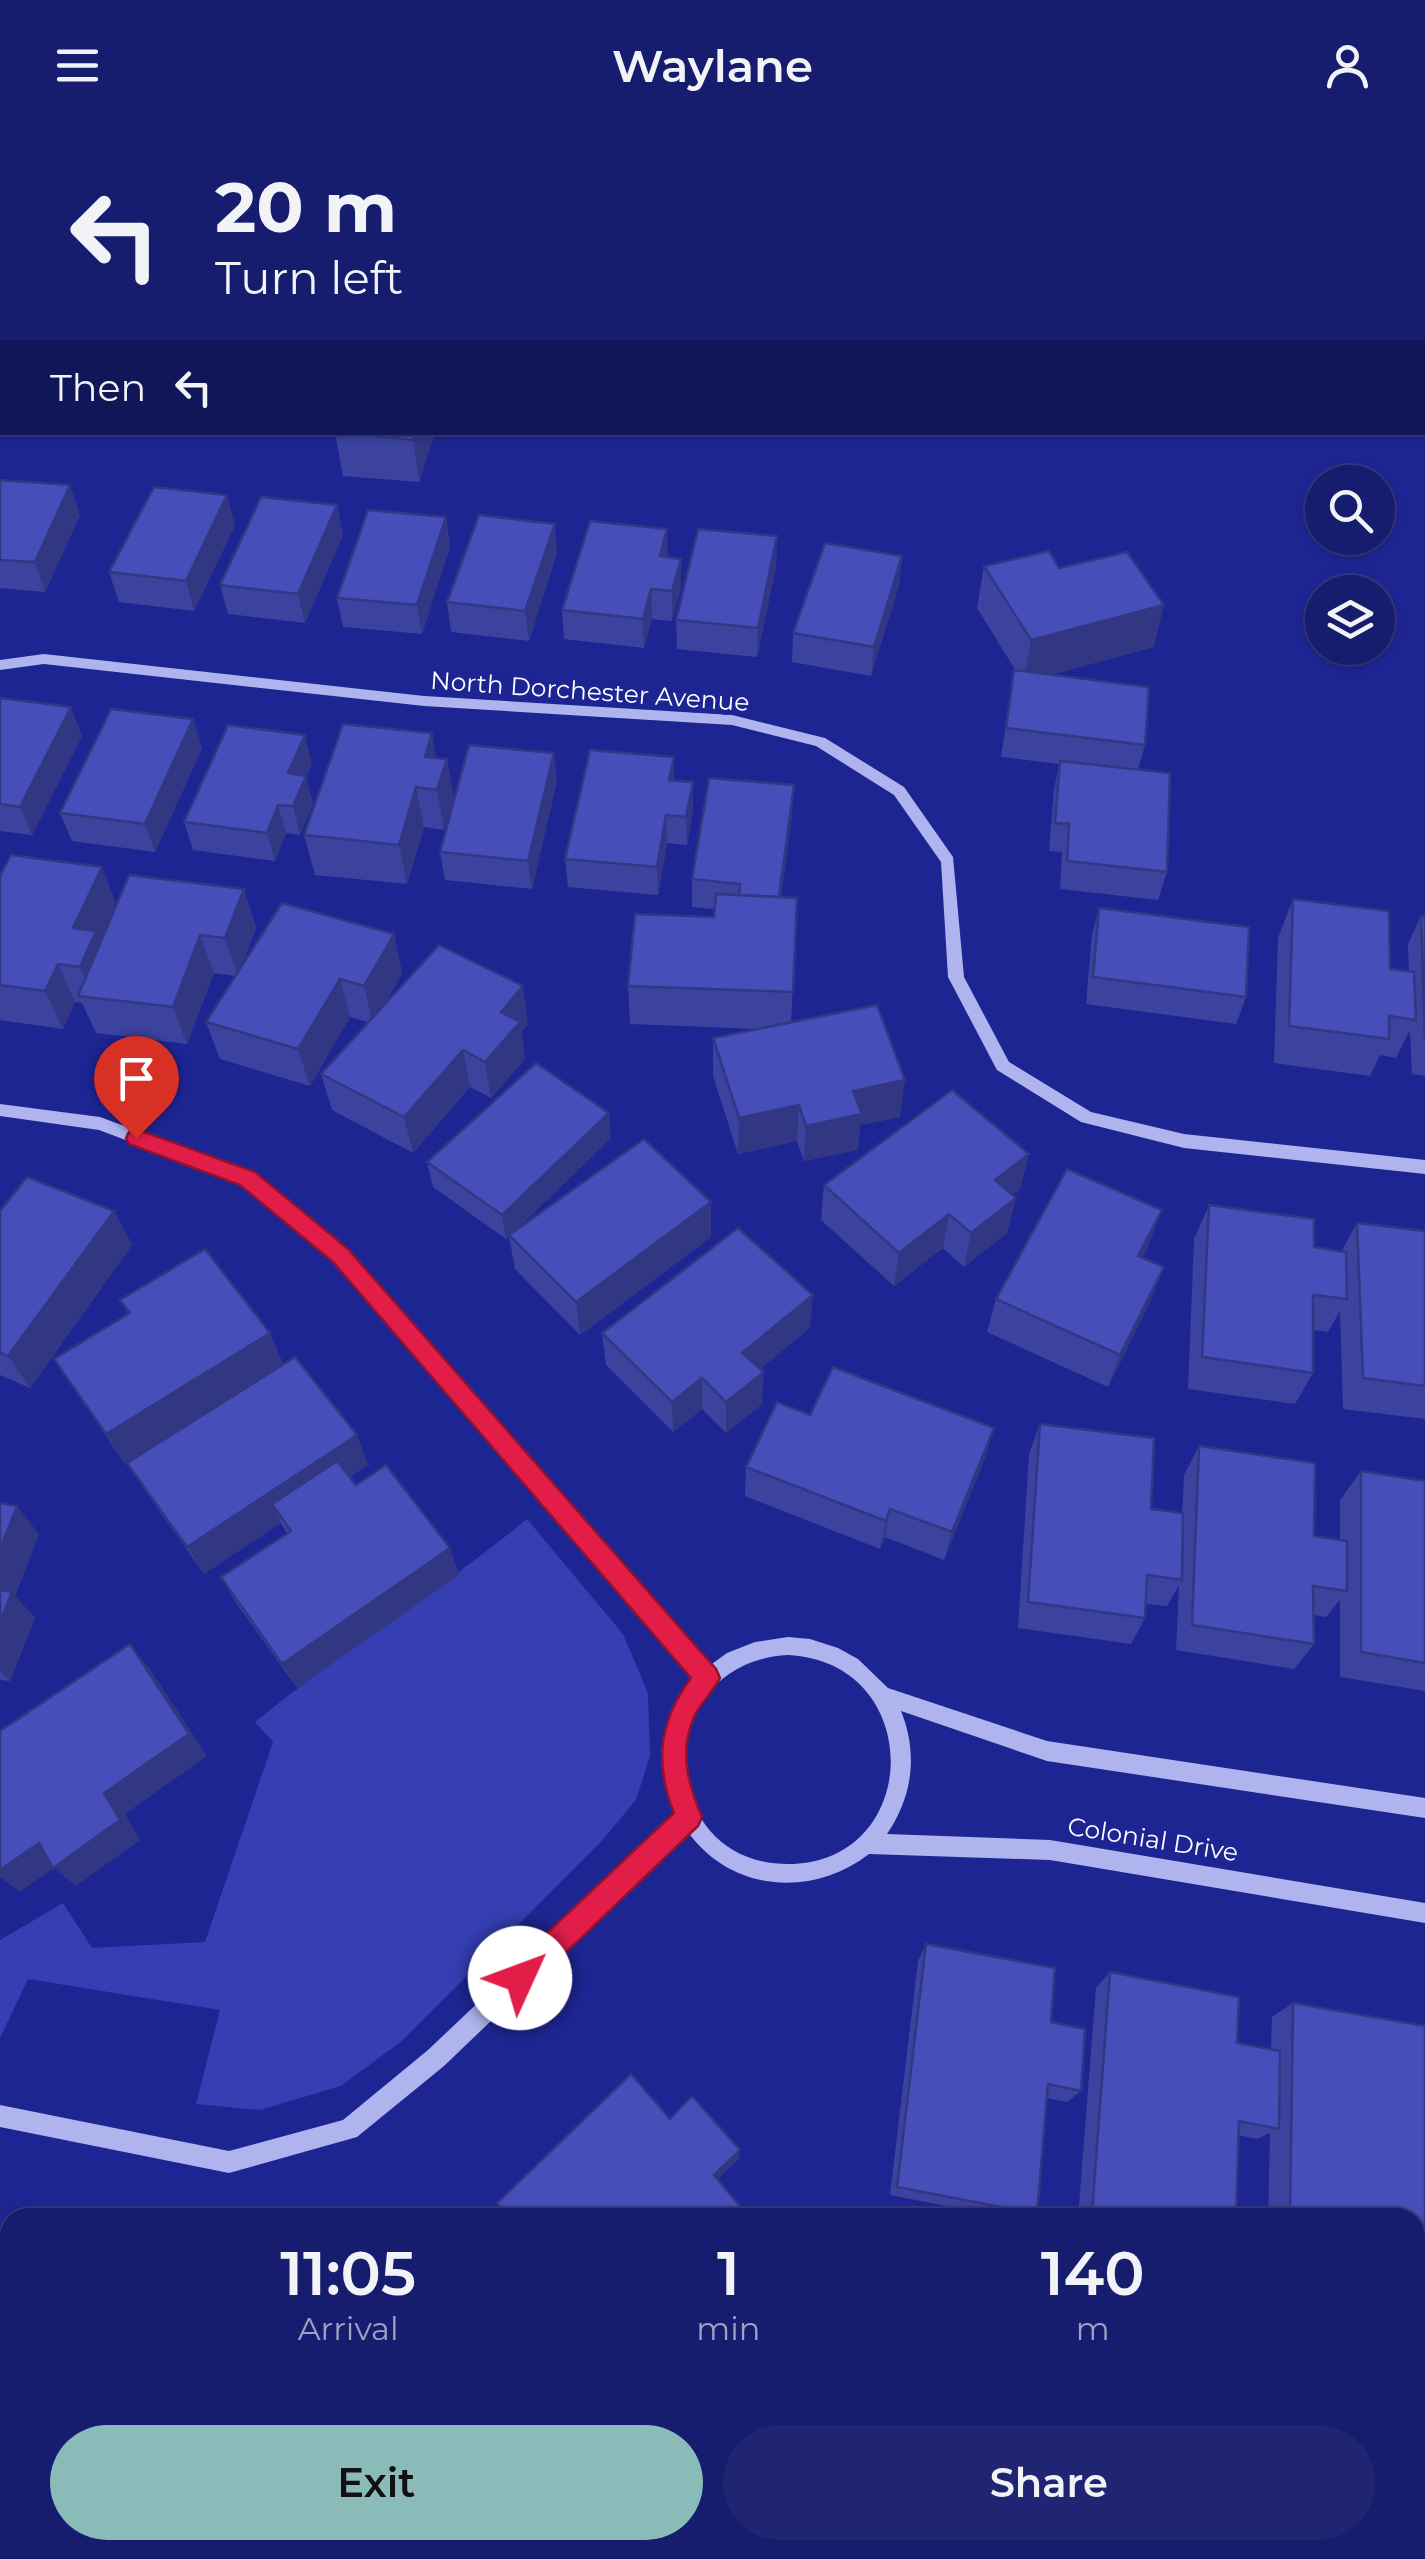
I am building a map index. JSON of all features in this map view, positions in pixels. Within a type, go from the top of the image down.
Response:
[{"type":"street","name":"North Dorchester Avenue","points":[[0,664],[44,659],[424,700],[732,720],[820,742],[899,791],[948,861],[956,977],[1003,1066],[1086,1116],[1184,1141],[1425,1167]]},
{"type":"street","points":[[0,1110],[100,1124],[248,1179],[340,1256],[707,1678]]},
{"type":"street","points":[[778,1646],[817,1650],[853,1667],[882,1694],[899,1729],[905,1769],[893,1812],[869,1844],[834,1866],[794,1874],[752,1868],[716,1848],[688,1817],[676,1786],[672,1746],[684,1709],[707,1678],[740,1655],[778,1646]]},
{"type":"street","points":[[882,1694],[1047,1751],[1425,1808]]},
{"type":"street","points":[[0,2116],[229,2162],[349,2129],[436,2058],[688,1817]]},
{"type":"street","name":"Colonial Drive","points":[[869,1844],[1050,1850],[1425,1913]]},
{"type":"shaded area","points":[[527,1519],[623,1634],[648,1693],[650,1756],[636,1800],[600,1843],[403,2040],[341,2086],[260,2110],[196,2104],[220,2010],[28,1979],[0,2038],[0,1940],[63,1903],[92,1948],[205,1942],[273,1742],[255,1722]]},
{"type":"building","points":[[364,435],[414,435],[413,440]]},
{"type":"building","points":[[0,480],[70,485],[35,562],[0,560]]},
{"type":"building","points":[[154,487],[227,495],[186,581],[109,572]]},
{"type":"building","points":[[261,497],[337,505],[298,594],[220,585]]},
{"type":"building","points":[[368,510],[446,517],[417,605],[337,598]]},
{"type":"building","points":[[479,515],[555,524],[525,611],[447,602]]},
{"type":"building","points":[[590,521],[667,529],[660,556],[681,559],[672,591],[651,589],[643,619],[562,610]]},
{"type":"building","points":[[698,529],[777,536],[758,628],[676,620]]},
{"type":"building","points":[[825,543],[902,556],[874,647],[793,633]]},
{"type":"building","points":[[1049,551],[1059,568],[1127,552],[1164,605],[1031,640],[984,566]]},
{"type":"building","points":[[1014,670],[1149,687],[1145,745],[1006,728]]},
{"type":"building","points":[[0,698],[71,707],[20,807],[0,804]]},
{"type":"building","points":[[111,709],[193,719],[145,824],[60,813]]},
{"type":"building","points":[[343,724],[432,733],[425,757],[447,759],[437,790],[416,787],[399,845],[304,835]]},
{"type":"building","points":[[228,725],[305,735],[288,773],[306,776],[293,806],[278,805],[267,833],[184,822]]},
{"type":"building","points":[[469,745],[554,753],[528,861],[440,852]]},
{"type":"building","points":[[590,750],[674,757],[669,780],[693,782],[686,817],[666,815],[657,867],[565,859]]},
{"type":"building","points":[[1060,761],[1170,773],[1167,872],[1067,861],[1069,824],[1055,823]]},
{"type":"building","points":[[709,778],[794,785],[779,897],[739,895],[740,884],[692,879]]},
{"type":"building","points":[[11,855],[102,867],[73,928],[96,931],[80,967],[58,964],[45,991],[0,985],[0,876]]},
{"type":"building","points":[[129,875],[244,889],[225,938],[200,935],[173,1007],[78,996]]},
{"type":"building","points":[[716,894],[797,898],[793,992],[628,986],[635,914],[714,917]]},
{"type":"building","points":[[1293,899],[1389,911],[1390,969],[1414,972],[1416,1020],[1389,1016],[1389,1039],[1289,1026]]},
{"type":"building","points":[[282,903],[394,934],[364,986],[340,979],[298,1049],[206,1022]]},
{"type":"building","points":[[1099,908],[1249,927],[1246,997],[1093,977]]},
{"type":"building","points":[[1421,916],[1425,917],[1425,1040]]},
{"type":"building","points":[[439,945],[523,986],[501,1012],[520,1022],[485,1062],[463,1050],[404,1117],[321,1074]]},
{"type":"building","points":[[877,1005],[905,1080],[853,1091],[862,1114],[806,1126],[799,1105],[739,1118],[713,1038]]},
{"type":"building","points":[[536,1063],[609,1113],[502,1215],[427,1162]]},
{"type":"building","points":[[952,1090],[1029,1154],[995,1180],[1016,1198],[971,1233],[949,1214],[899,1253],[824,1185]]},
{"type":"building","points":[[644,1139],[711,1202],[576,1302],[509,1235]]},
{"type":"building","points":[[1067,1169],[1162,1210],[1138,1256],[1164,1267],[1120,1355],[996,1299]]},
{"type":"building","points":[[27,1177],[114,1211],[8,1356],[0,1353],[0,1211]]},
{"type":"building","points":[[1209,1205],[1314,1219],[1314,1247],[1346,1252],[1347,1299],[1313,1295],[1313,1373],[1202,1357]]},
{"type":"building","points":[[1357,1223],[1425,1231],[1425,1386],[1363,1378]]},
{"type":"building","points":[[738,1228],[813,1295],[742,1353],[764,1372],[726,1402],[702,1378],[672,1402],[602,1333]]},
{"type":"building","points":[[205,1249],[270,1333],[106,1434],[54,1359],[130,1313],[120,1300]]},
{"type":"building","points":[[295,1357],[357,1435],[187,1547],[127,1463]]},
{"type":"building","points":[[833,1367],[994,1428],[952,1532],[890,1509],[886,1521],[746,1467],[777,1402],[810,1415]]},
{"type":"building","points":[[1040,1424],[1154,1438],[1151,1509],[1183,1513],[1182,1580],[1147,1575],[1145,1618],[1028,1602]]},
{"type":"building","points":[[1199,1446],[1315,1463],[1314,1536],[1347,1541],[1347,1591],[1313,1586],[1314,1644],[1192,1625]]},
{"type":"building","points":[[337,1461],[356,1485],[386,1465],[450,1548],[282,1664],[221,1577],[291,1531],[272,1504]]},
{"type":"building","points":[[1361,1471],[1425,1481],[1425,1663],[1361,1652]]},
{"type":"building","points":[[0,1503],[17,1506],[0,1549]]},
{"type":"building","points":[[0,1590],[12,1592],[0,1622]]},
{"type":"building","points":[[130,1644],[189,1734],[104,1793],[120,1820],[53,1868],[39,1843],[0,1870],[0,1731]]},
{"type":"building","points":[[926,1944],[1055,1968],[1051,2022],[1085,2029],[1081,2091],[1048,2084],[1038,2208],[1006,2208],[897,2187]]},
{"type":"building","points":[[1110,1972],[1239,1997],[1237,2043],[1280,2051],[1279,2129],[1239,2121],[1236,2208],[1092,2208]]},
{"type":"building","points":[[1293,2003],[1425,2026],[1425,2208],[1290,2208]]},
{"type":"building","points":[[631,2074],[670,2119],[692,2096],[740,2150],[714,2175],[742,2208],[501,2208],[497,2203]]},
{"type":"route","points":[[136,1138],[248,1179],[340,1256],[707,1678],[684,1709],[672,1746],[676,1786],[688,1817],[520,1978]]}]
